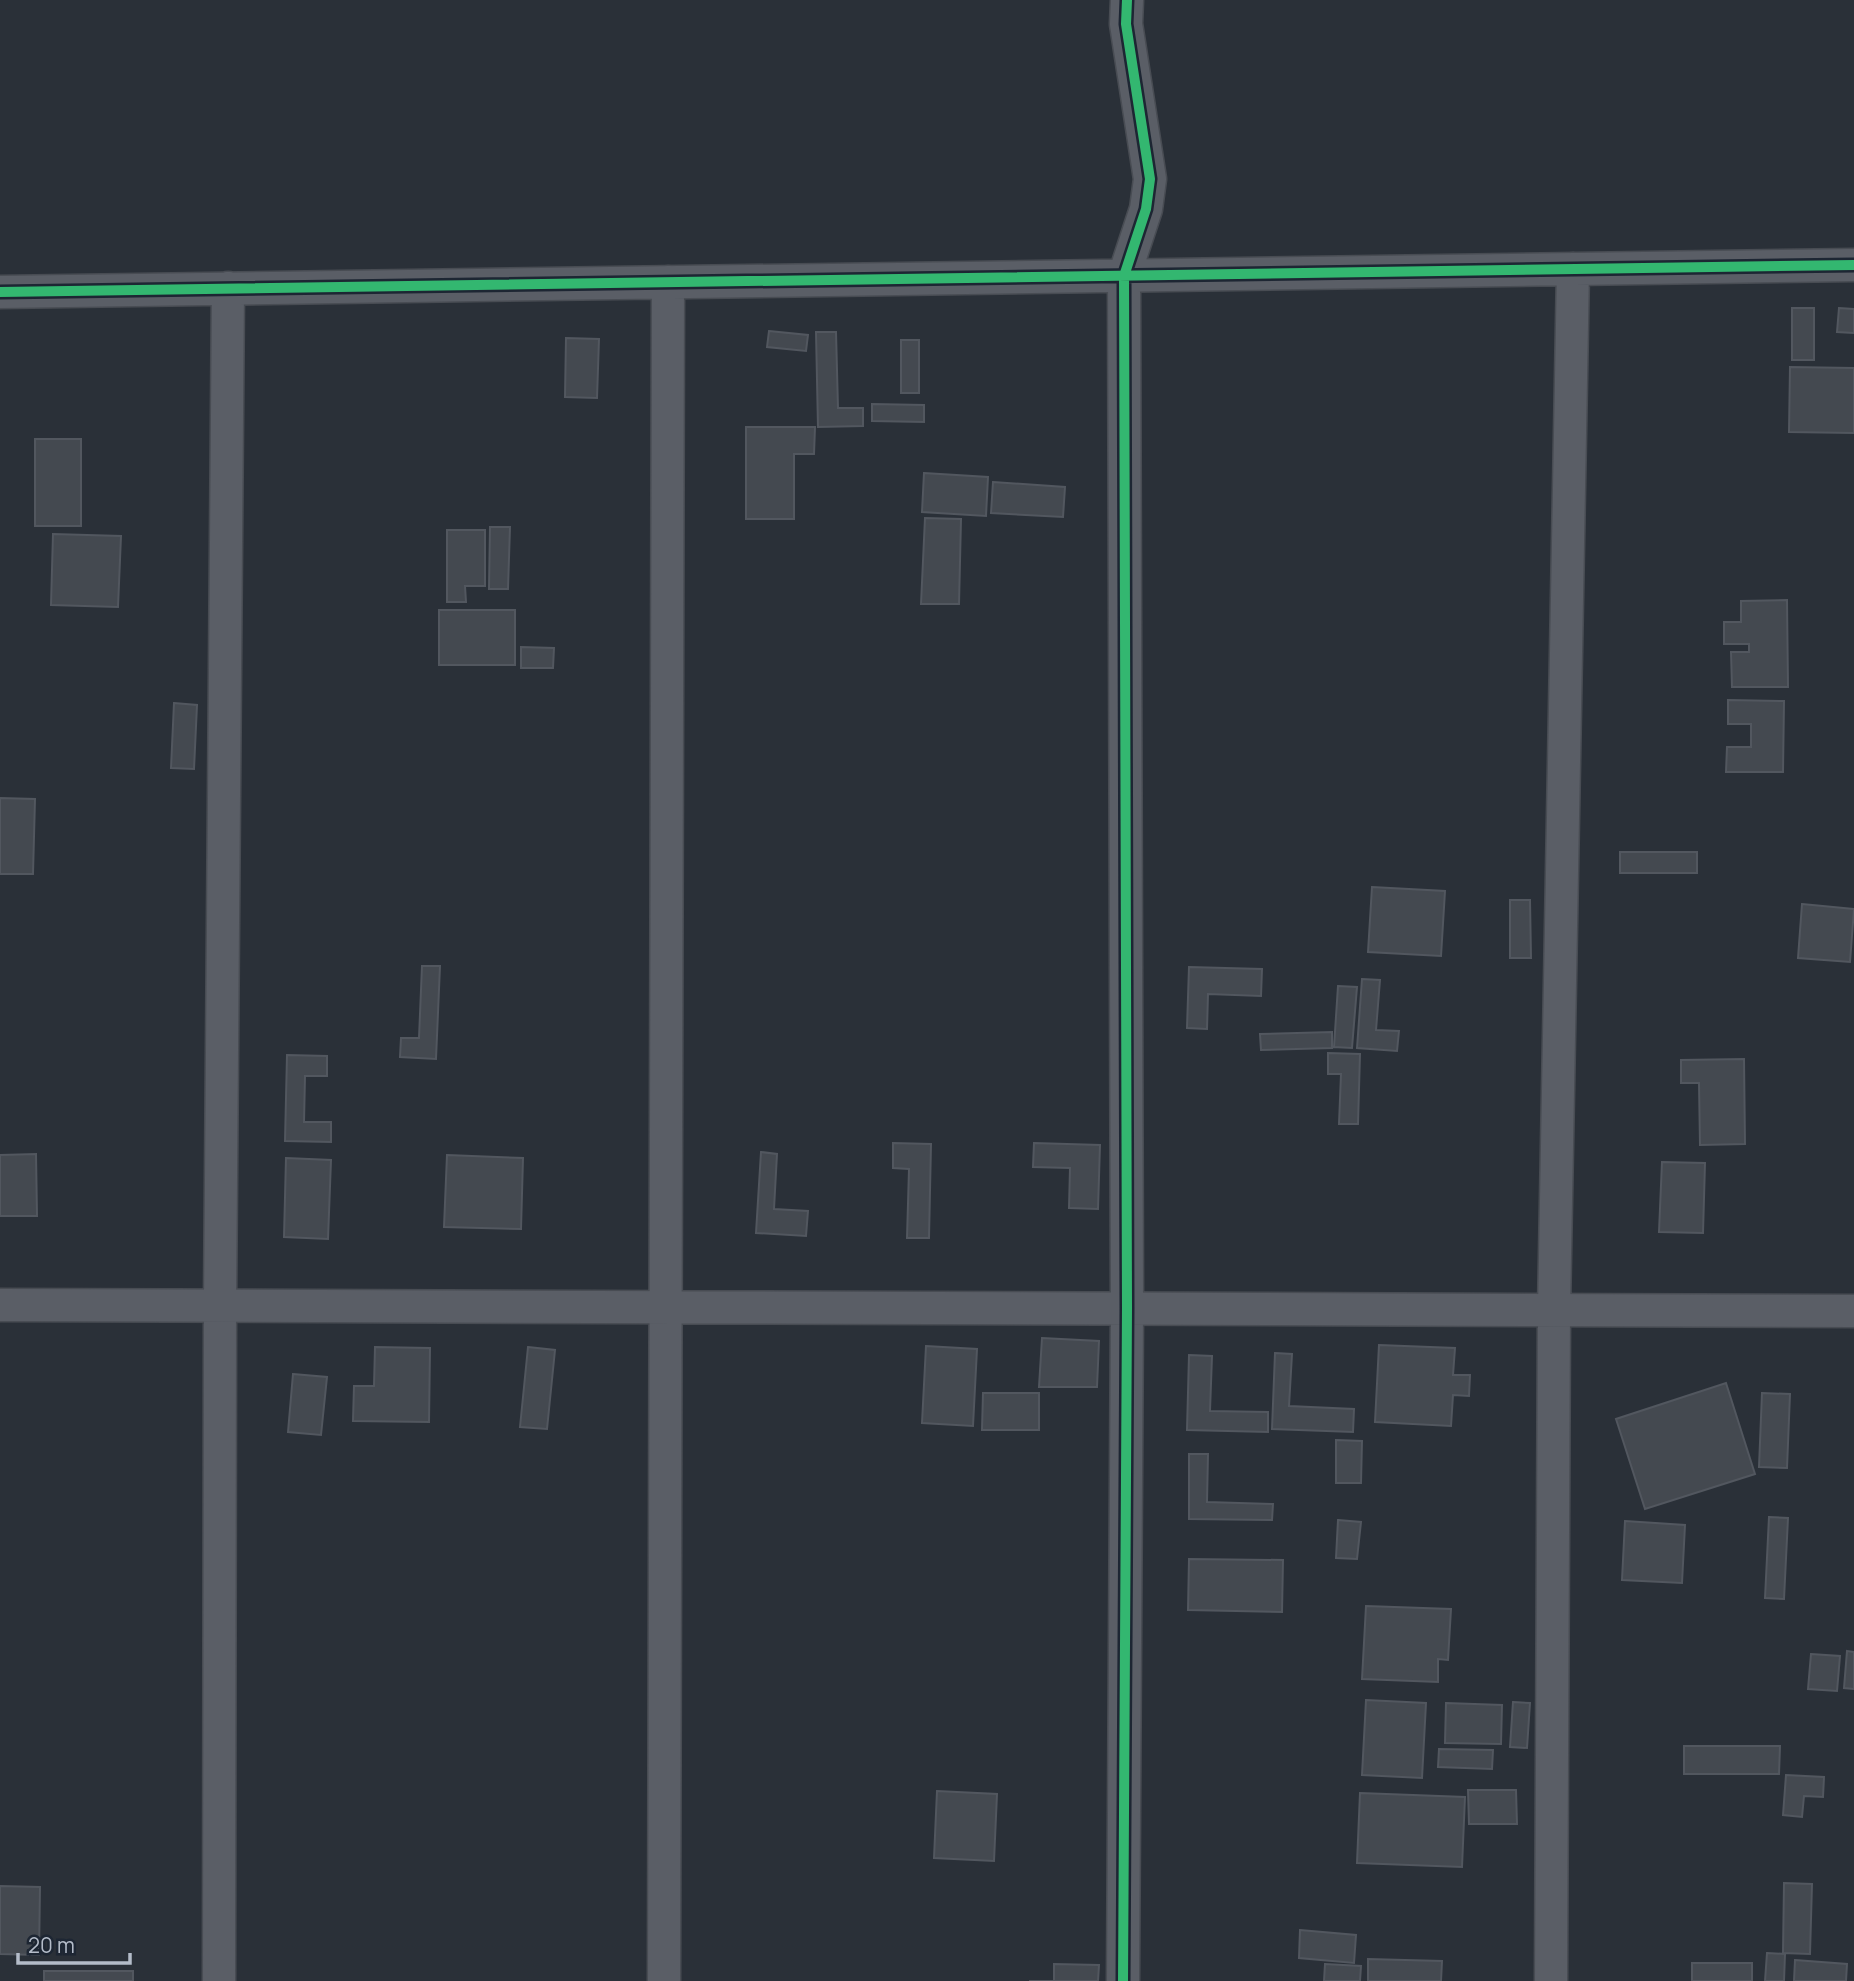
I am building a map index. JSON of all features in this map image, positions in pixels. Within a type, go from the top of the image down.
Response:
[{"type":"street","points":[[1123,1981],[1127,1308],[1124,276],[1146,209],[1150,179],[1126,24],[1127,0]]},
{"type":"street","points":[[0,292],[1854,265]]},
{"type":"street","points":[[1551,1981],[1555,1310],[1573,270]]},
{"type":"street","points":[[664,1981],[668,282]]},
{"type":"street","points":[[219,1981],[220,1305],[228,288]]},
{"type":"street","points":[[0,1305],[1854,1311]]},
{"type":"building","points":[[1792,308],[1814,308],[1814,360],[1792,360]]},
{"type":"building","points":[[1839,308],[1854,309],[1854,333],[1837,332]]},
{"type":"building","points":[[769,331],[808,335],[806,351],[767,347]]},
{"type":"building","points":[[816,332],[836,332],[838,408],[863,408],[863,426],[818,427]]},
{"type":"building","points":[[566,338],[599,339],[597,398],[565,397]]},
{"type":"building","points":[[901,340],[919,340],[919,393],[901,393]]},
{"type":"building","points":[[1790,367],[1854,368],[1854,433],[1789,432]]},
{"type":"building","points":[[872,404],[924,405],[924,422],[872,421]]},
{"type":"building","points":[[746,427],[815,427],[814,454],[794,454],[794,519],[746,519]]},
{"type":"building","points":[[35,439],[81,439],[81,526],[35,526]]},
{"type":"building","points":[[924,473],[988,477],[986,516],[922,512]]},
{"type":"building","points":[[993,482],[1065,487],[1063,517],[991,513]]},
{"type":"building","points":[[925,518],[961,519],[959,604],[921,604]]},
{"type":"building","points":[[490,527],[510,527],[508,589],[489,589]]},
{"type":"building","points":[[447,530],[485,530],[485,586],[465,586],[466,602],[447,602]]},
{"type":"building","points":[[53,534],[121,536],[118,607],[51,605]]},
{"type":"building","points":[[1787,600],[1788,687],[1732,687],[1731,652],[1749,652],[1749,644],[1724,644],[1724,622],[1741,622],[1741,601]]},
{"type":"building","points":[[439,610],[515,610],[515,665],[439,665]]},
{"type":"building","points":[[521,647],[554,648],[553,668],[521,668]]},
{"type":"building","points":[[1728,700],[1784,701],[1783,772],[1726,772],[1727,747],[1751,747],[1751,724],[1728,724]]},
{"type":"building","points":[[174,703],[197,705],[194,769],[171,768]]},
{"type":"building","points":[[0,798],[35,799],[33,874],[0,874]]},
{"type":"building","points":[[1620,852],[1697,852],[1697,873],[1620,873]]},
{"type":"building","points":[[1372,887],[1445,891],[1441,956],[1368,952]]},
{"type":"building","points":[[1510,900],[1530,900],[1531,958],[1510,958]]},
{"type":"building","points":[[1802,904],[1854,909],[1850,962],[1798,958]]},
{"type":"building","points":[[422,966],[440,966],[436,1059],[400,1057],[401,1038],[419,1038]]},
{"type":"building","points":[[1189,967],[1262,969],[1261,996],[1208,994],[1207,1029],[1187,1028]]},
{"type":"building","points":[[1362,979],[1380,980],[1376,1030],[1399,1031],[1397,1051],[1357,1048]]},
{"type":"building","points":[[1338,986],[1357,987],[1352,1048],[1334,1047]]},
{"type":"building","points":[[1332,1032],[1332,1048],[1261,1050],[1260,1034]]},
{"type":"building","points":[[1328,1053],[1360,1054],[1358,1124],[1339,1124],[1341,1074],[1328,1074]]},
{"type":"building","points":[[287,1055],[327,1056],[327,1076],[305,1076],[304,1122],[331,1122],[331,1142],[285,1141]]},
{"type":"building","points":[[1744,1059],[1745,1144],[1700,1145],[1699,1083],[1681,1083],[1681,1060]]},
{"type":"building","points":[[893,1143],[931,1144],[929,1238],[907,1238],[909,1169],[893,1168]]},
{"type":"building","points":[[1034,1143],[1100,1145],[1098,1209],[1069,1208],[1070,1168],[1033,1167]]},
{"type":"building","points":[[761,1152],[777,1154],[774,1209],[808,1211],[806,1236],[756,1233]]},
{"type":"building","points":[[36,1154],[37,1216],[0,1216],[0,1155]]},
{"type":"building","points":[[447,1155],[523,1158],[521,1229],[444,1227]]},
{"type":"building","points":[[286,1158],[331,1160],[328,1239],[284,1237]]},
{"type":"building","points":[[1662,1162],[1705,1163],[1703,1233],[1659,1232]]},
{"type":"building","points":[[1042,1338],[1099,1341],[1097,1387],[1039,1387]]},
{"type":"building","points":[[1379,1345],[1455,1348],[1453,1375],[1470,1375],[1469,1396],[1453,1395],[1451,1426],[1375,1422]]},
{"type":"building","points":[[926,1346],[977,1349],[973,1426],[922,1423]]},
{"type":"building","points":[[375,1347],[430,1348],[429,1422],[353,1421],[354,1386],[374,1386]]},
{"type":"building","points":[[528,1347],[555,1350],[547,1429],[520,1427]]},
{"type":"building","points":[[1275,1353],[1292,1354],[1289,1406],[1354,1409],[1353,1432],[1272,1429]]},
{"type":"building","points":[[1189,1355],[1212,1356],[1210,1411],[1268,1412],[1268,1432],[1187,1430]]},
{"type":"building","points":[[293,1374],[327,1377],[321,1435],[288,1432]]},
{"type":"building","points":[[1726,1383],[1755,1474],[1645,1509],[1616,1419]]},
{"type":"building","points":[[983,1393],[1039,1393],[1039,1430],[982,1430]]},
{"type":"building","points":[[1762,1393],[1790,1394],[1787,1468],[1759,1467]]},
{"type":"building","points":[[1336,1440],[1362,1441],[1361,1483],[1336,1483]]},
{"type":"building","points":[[1189,1454],[1208,1454],[1207,1502],[1273,1504],[1272,1520],[1189,1519]]},
{"type":"building","points":[[1769,1517],[1788,1518],[1784,1599],[1765,1598]]},
{"type":"building","points":[[1338,1520],[1361,1522],[1357,1559],[1336,1558]]},
{"type":"building","points":[[1625,1521],[1685,1525],[1682,1583],[1622,1580]]},
{"type":"building","points":[[1189,1559],[1283,1560],[1282,1612],[1188,1610]]},
{"type":"building","points":[[1366,1606],[1451,1609],[1448,1660],[1438,1659],[1438,1682],[1362,1679]]},
{"type":"building","points":[[1847,1651],[1854,1652],[1854,1689],[1844,1688]]},
{"type":"building","points":[[1811,1654],[1840,1656],[1837,1691],[1808,1689]]},
{"type":"building","points":[[1366,1700],[1426,1703],[1422,1778],[1362,1775]]},
{"type":"building","points":[[1513,1702],[1530,1703],[1527,1748],[1510,1747]]},
{"type":"building","points":[[1446,1703],[1502,1705],[1501,1744],[1445,1743]]},
{"type":"building","points":[[1684,1746],[1780,1746],[1779,1774],[1684,1774]]},
{"type":"building","points":[[1439,1749],[1493,1750],[1492,1769],[1438,1767]]},
{"type":"building","points":[[1786,1775],[1824,1777],[1823,1797],[1804,1796],[1802,1817],[1783,1815]]},
{"type":"building","points":[[1468,1790],[1516,1790],[1517,1824],[1469,1824]]},
{"type":"building","points":[[937,1791],[997,1794],[994,1861],[934,1858]]},
{"type":"building","points":[[1360,1793],[1465,1797],[1462,1867],[1357,1863]]},
{"type":"building","points":[[1784,1883],[1812,1884],[1810,1954],[1783,1953]]},
{"type":"building","points":[[0,1886],[40,1887],[39,1955],[0,1954]]},
{"type":"building","points":[[1300,1930],[1356,1935],[1354,1963],[1299,1958]]},
{"type":"building","points":[[1767,1953],[1785,1954],[1784,1981],[1765,1981]]},
{"type":"building","points":[[1368,1959],[1442,1961],[1441,1981],[1368,1981]]},
{"type":"building","points":[[1795,1960],[1847,1964],[1846,1981],[1794,1981]]},
{"type":"building","points":[[1692,1963],[1752,1963],[1752,1981],[1692,1981]]},
{"type":"building","points":[[1054,1964],[1099,1965],[1098,1981],[1054,1981]]},
{"type":"building","points":[[1325,1964],[1361,1966],[1360,1981],[1324,1981]]},
{"type":"building","points":[[44,1971],[133,1971],[133,1981],[44,1981]]},
{"type":"cycle path","points":[[1123,1981],[1127,1308],[1124,276],[1146,209],[1150,179],[1126,24],[1127,0]]},
{"type":"cycle path","points":[[0,292],[1854,265]]}]
